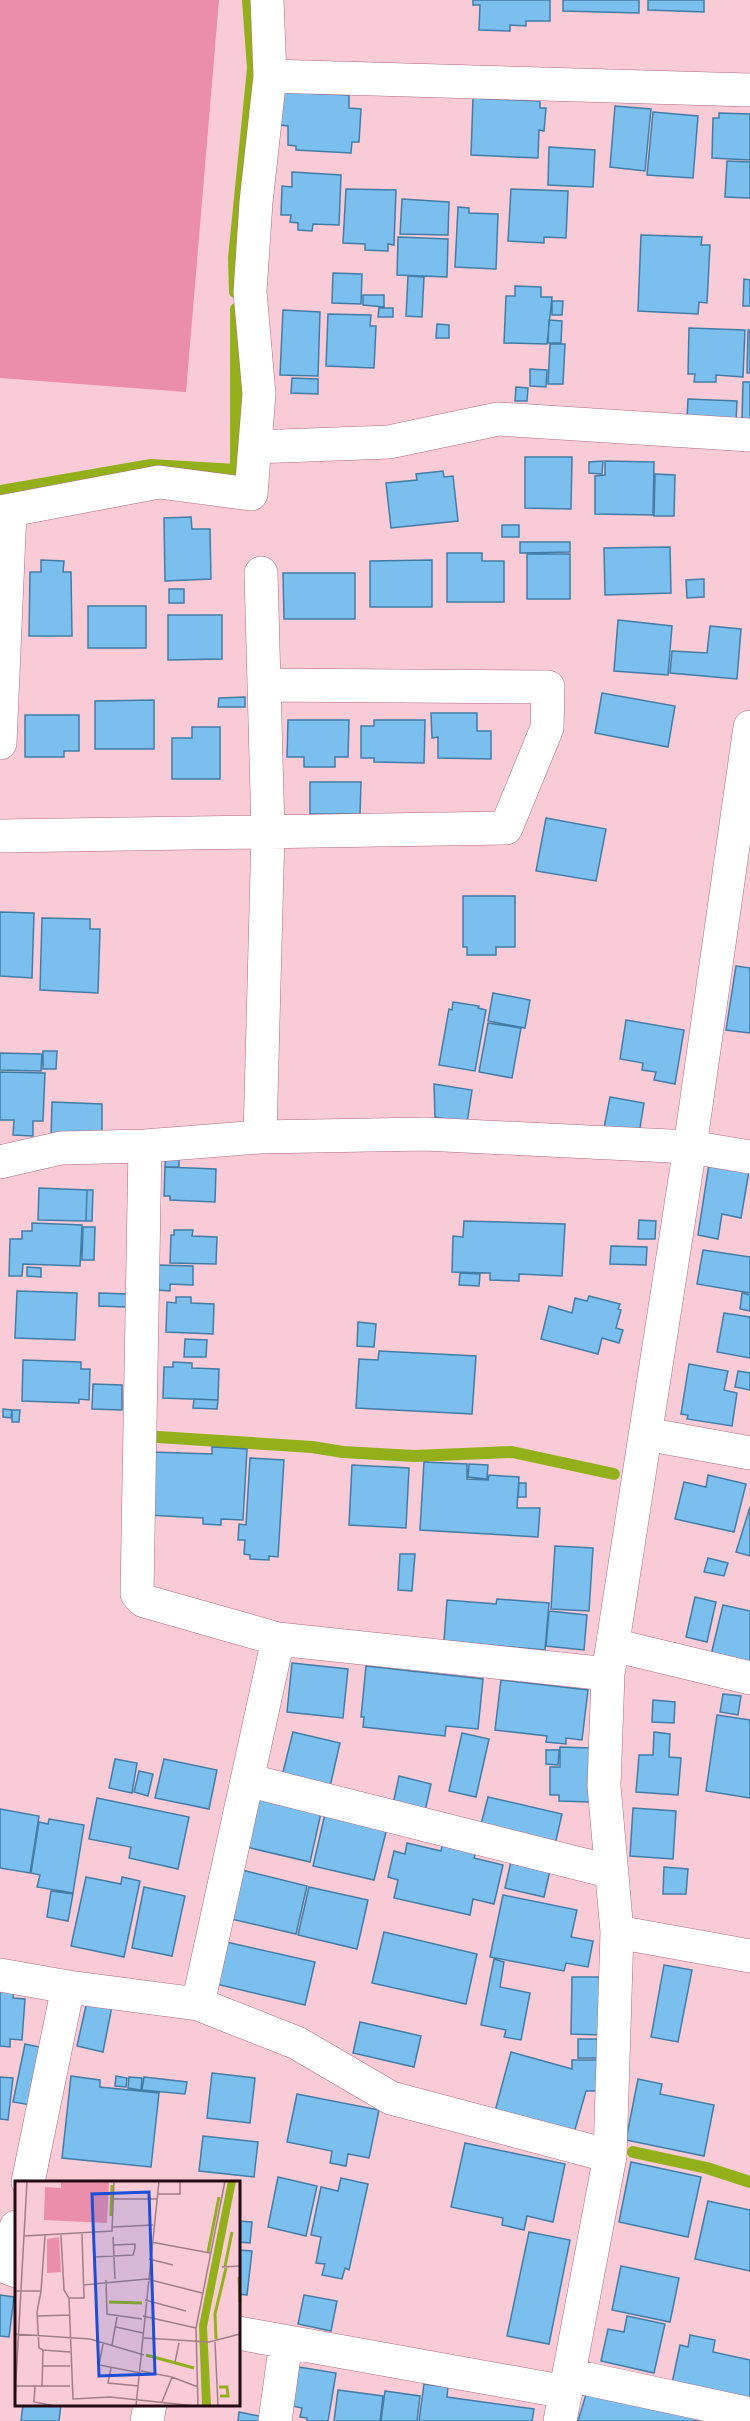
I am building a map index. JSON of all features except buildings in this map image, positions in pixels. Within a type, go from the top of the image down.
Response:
[{"type":"street","points":[[0,743],[5,512],[159,482],[251,494],[259,394],[250,292],[256,202],[270,76],[267,0]]},
{"type":"street","points":[[270,76],[750,90]]},
{"type":"street","points":[[255,447],[389,442],[498,419],[750,435]]},
{"type":"street","points":[[260,1137],[268,832],[261,573]]},
{"type":"street","points":[[0,836],[506,828],[547,729],[548,687],[264,685]]},
{"type":"street","points":[[565,2396],[610,2156],[617,1932],[604,1786],[611,1660],[690,1147],[739,889],[750,727]]},
{"type":"street","points":[[0,1162],[61,1148],[145,1146],[260,1137],[425,1134],[690,1147],[750,1157]]},
{"type":"street","points":[[145,1146],[137,1594],[144,1600],[278,1639],[611,1660],[750,1678]]},
{"type":"street","points":[[646,1434],[750,1453]]},
{"type":"street","points":[[198,2004],[278,1639]]},
{"type":"street","points":[[247,1780],[612,1872]]},
{"type":"street","points":[[617,1932],[750,1956]]},
{"type":"street","points":[[0,1975],[68,1987],[198,2004],[297,2043],[391,2098],[610,2156]]},
{"type":"street","points":[[28,2181],[68,1987]]},
{"type":"street","points":[[15,2231],[6,2267],[15,2271]]},
{"type":"street","points":[[240,2333],[565,2396],[750,2414]]},
{"type":"street","points":[[275,2421],[286,2342]]},
{"type":"street","points":[[147,2421],[150,2406]]},
{"type":"shaded area","points":[[0,0],[219,0],[186,392],[0,378]]},
{"type":"waterway","points":[[235,292],[234,258],[253,68],[248,0]]},
{"type":"waterway","points":[[0,491],[151,465],[236,470],[236,309]]},
{"type":"waterway","points":[[158,1437],[414,1456],[512,1452],[614,1474]]},
{"type":"waterway","points":[[633,2152],[707,2168],[750,2182]]}]
